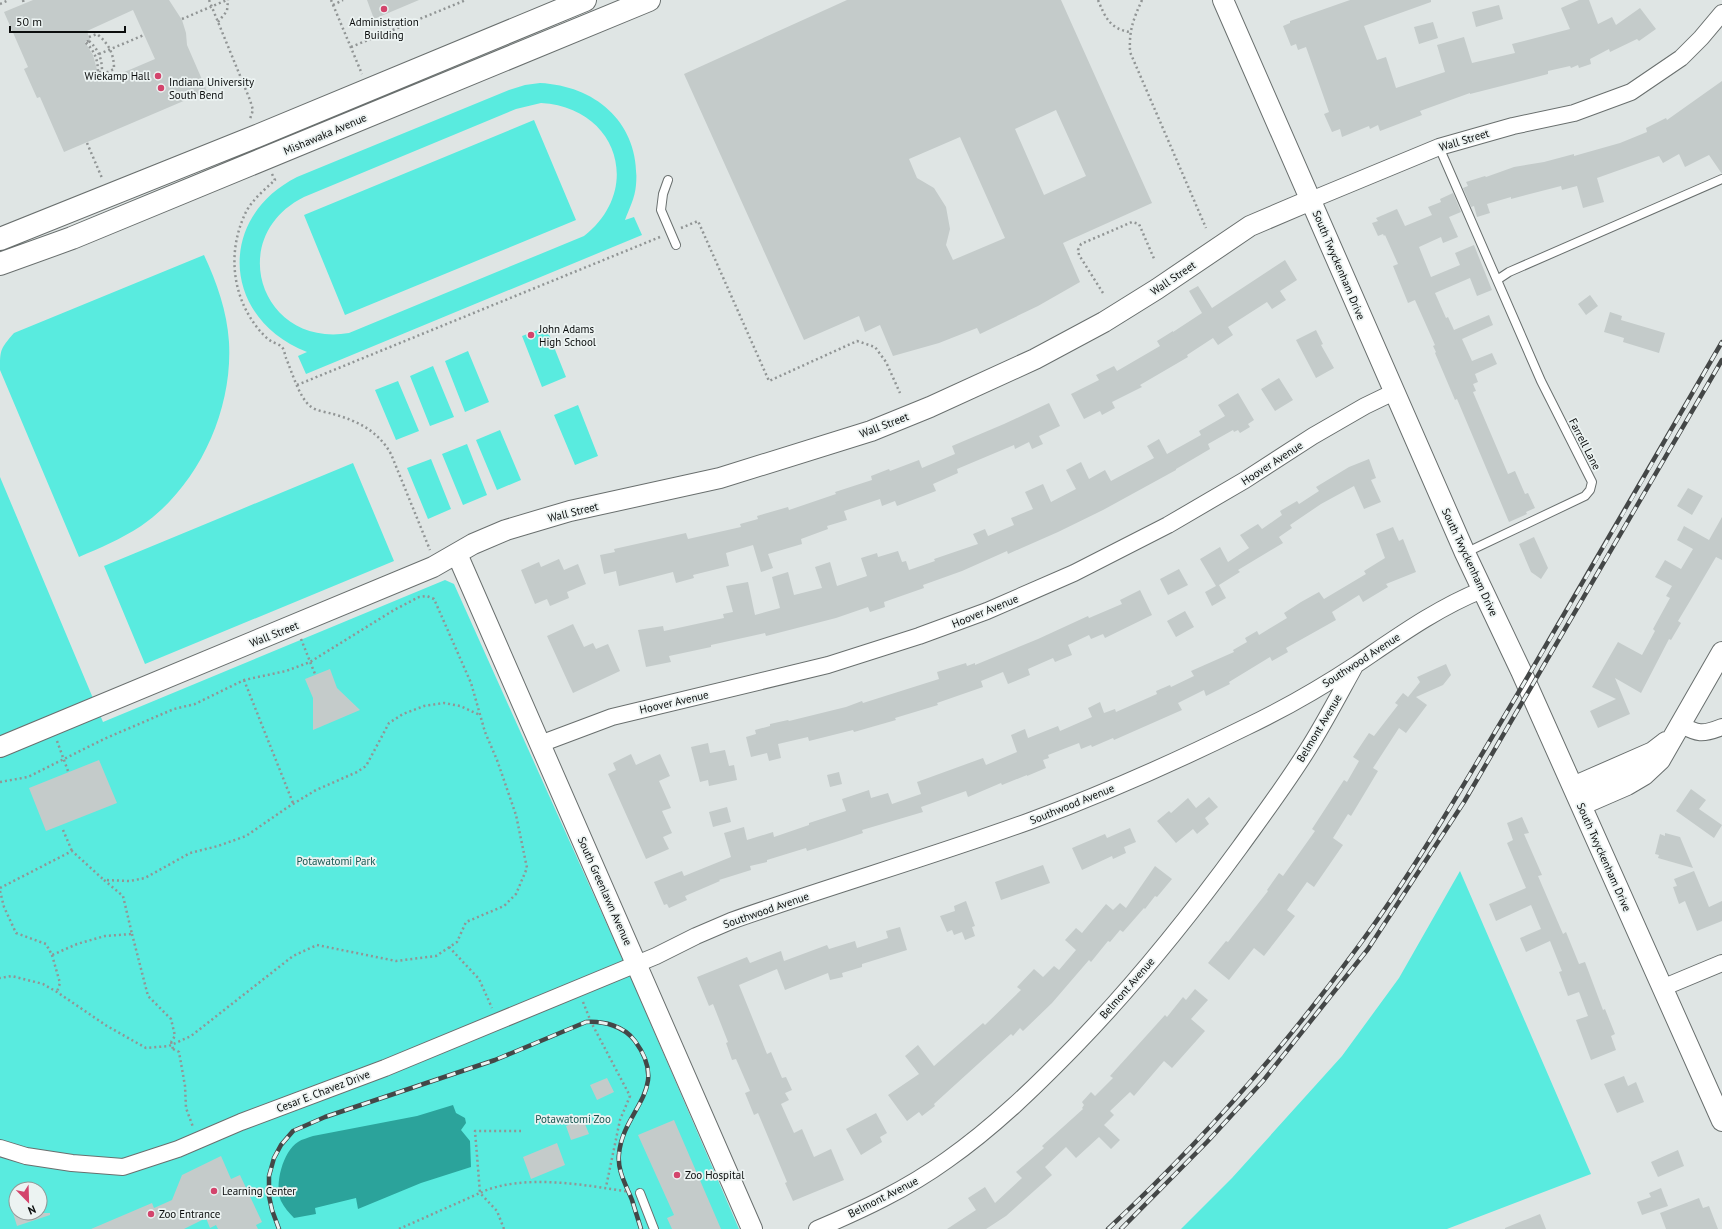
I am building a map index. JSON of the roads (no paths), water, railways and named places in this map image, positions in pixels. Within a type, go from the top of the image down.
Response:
[{"type":"main road","name":"Mishawaka Avenue","points":[[0,239],[257,136],[591,8],[649,0]]},
{"type":"main road","name":"Mishawaka Avenue","points":[[0,264],[72,238],[591,8]]},
{"type":"street","name":"South Twyckenham Drive","points":[[1225,1],[1465,553],[1573,786],[1722,1121]]},
{"type":"street","name":"Wall Street","points":[[0,747],[436,565],[473,544],[506,530],[570,511],[720,478],[865,433],[930,407],[1035,359],[1097,326],[1157,289],[1250,226],[1439,147],[1513,126],[1574,113],[1631,92],[1681,58],[1701,38],[1722,13]]},
{"type":"street","name":"Hoover Avenue","points":[[540,744],[612,717],[828,665],[919,636],[987,611],[1074,573],[1168,525],[1245,480],[1313,436],[1365,406],[1394,392]]},
{"type":"street","name":"South Greenlawn Avenue","points":[[457,554],[752,1229]]},
{"type":"street","name":"Southwood Avenue","points":[[637,964],[731,921],[1021,824],[1112,789],[1248,727],[1287,706],[1461,598],[1482,590]]},
{"type":"street","points":[[1581,805],[1627,785],[1644,775],[1660,760],[1722,652]]},
{"type":"street","name":"Belmont Avenue","points":[[817,1229],[881,1200],[915,1182],[946,1162],[999,1120],[1089,1031],[1187,918],[1246,838],[1308,748],[1356,664]]},
{"type":"street","points":[[1676,730],[1696,733],[1710,732],[1722,727]]},
{"type":"street","points":[[1573,786],[1653,752],[1676,730]]},
{"type":"street","points":[[1662,988],[1722,963]]},
{"type":"street","name":"Cesar E. Chavez Drive","points":[[0,1148],[26,1156],[72,1163],[123,1166],[197,1141],[241,1122],[385,1068],[637,964]]},
{"type":"lane","points":[[1439,147],[1497,280],[1509,272],[1600,231],[1722,179]]},
{"type":"lane","points":[[668,180],[663,194],[661,210],[676,245]]},
{"type":"lane","name":"Farrell Lane","points":[[1465,553],[1585,496],[1590,490],[1592,482],[1542,381],[1497,280]]},
{"type":"lane","points":[[640,1193],[654,1229]]},
{"type":"railway","points":[[1108,1229],[1176,1163],[1272,1056],[1332,982],[1402,884],[1480,758],[1722,342]]},
{"type":"railway","points":[[1121,1229],[1207,1142],[1263,1081],[1368,949],[1464,802],[1722,360]]},
{"type":"railway","points":[[279,1229],[269,1196],[269,1176],[274,1158],[281,1145],[293,1131],[325,1117],[495,1060],[586,1022],[600,1022],[619,1028],[635,1041],[645,1058],[648,1073],[647,1086],[622,1138],[619,1154],[619,1166],[622,1177],[632,1200],[641,1229]]},
{"type":"place","name":"Administration Building","points":[[384,9]]},
{"type":"place","name":"Wiekamp Hall","points":[[158,76]]},
{"type":"place","name":"Indiana University South Bend","points":[[161,88]]},
{"type":"place","name":"John Adams High School","points":[[531,335]]},
{"type":"place","name":"Zoo Hospital","points":[[677,1175]]},
{"type":"place","name":"Learning Center","points":[[214,1191]]},
{"type":"place","name":"Zoo Entrance","points":[[151,1214]]},
{"type":"park label","name":"Potawatomi Park","points":[[336,861]]},
{"type":"park label","name":"Potawatomi Zoo","points":[[573,1119]]}]
